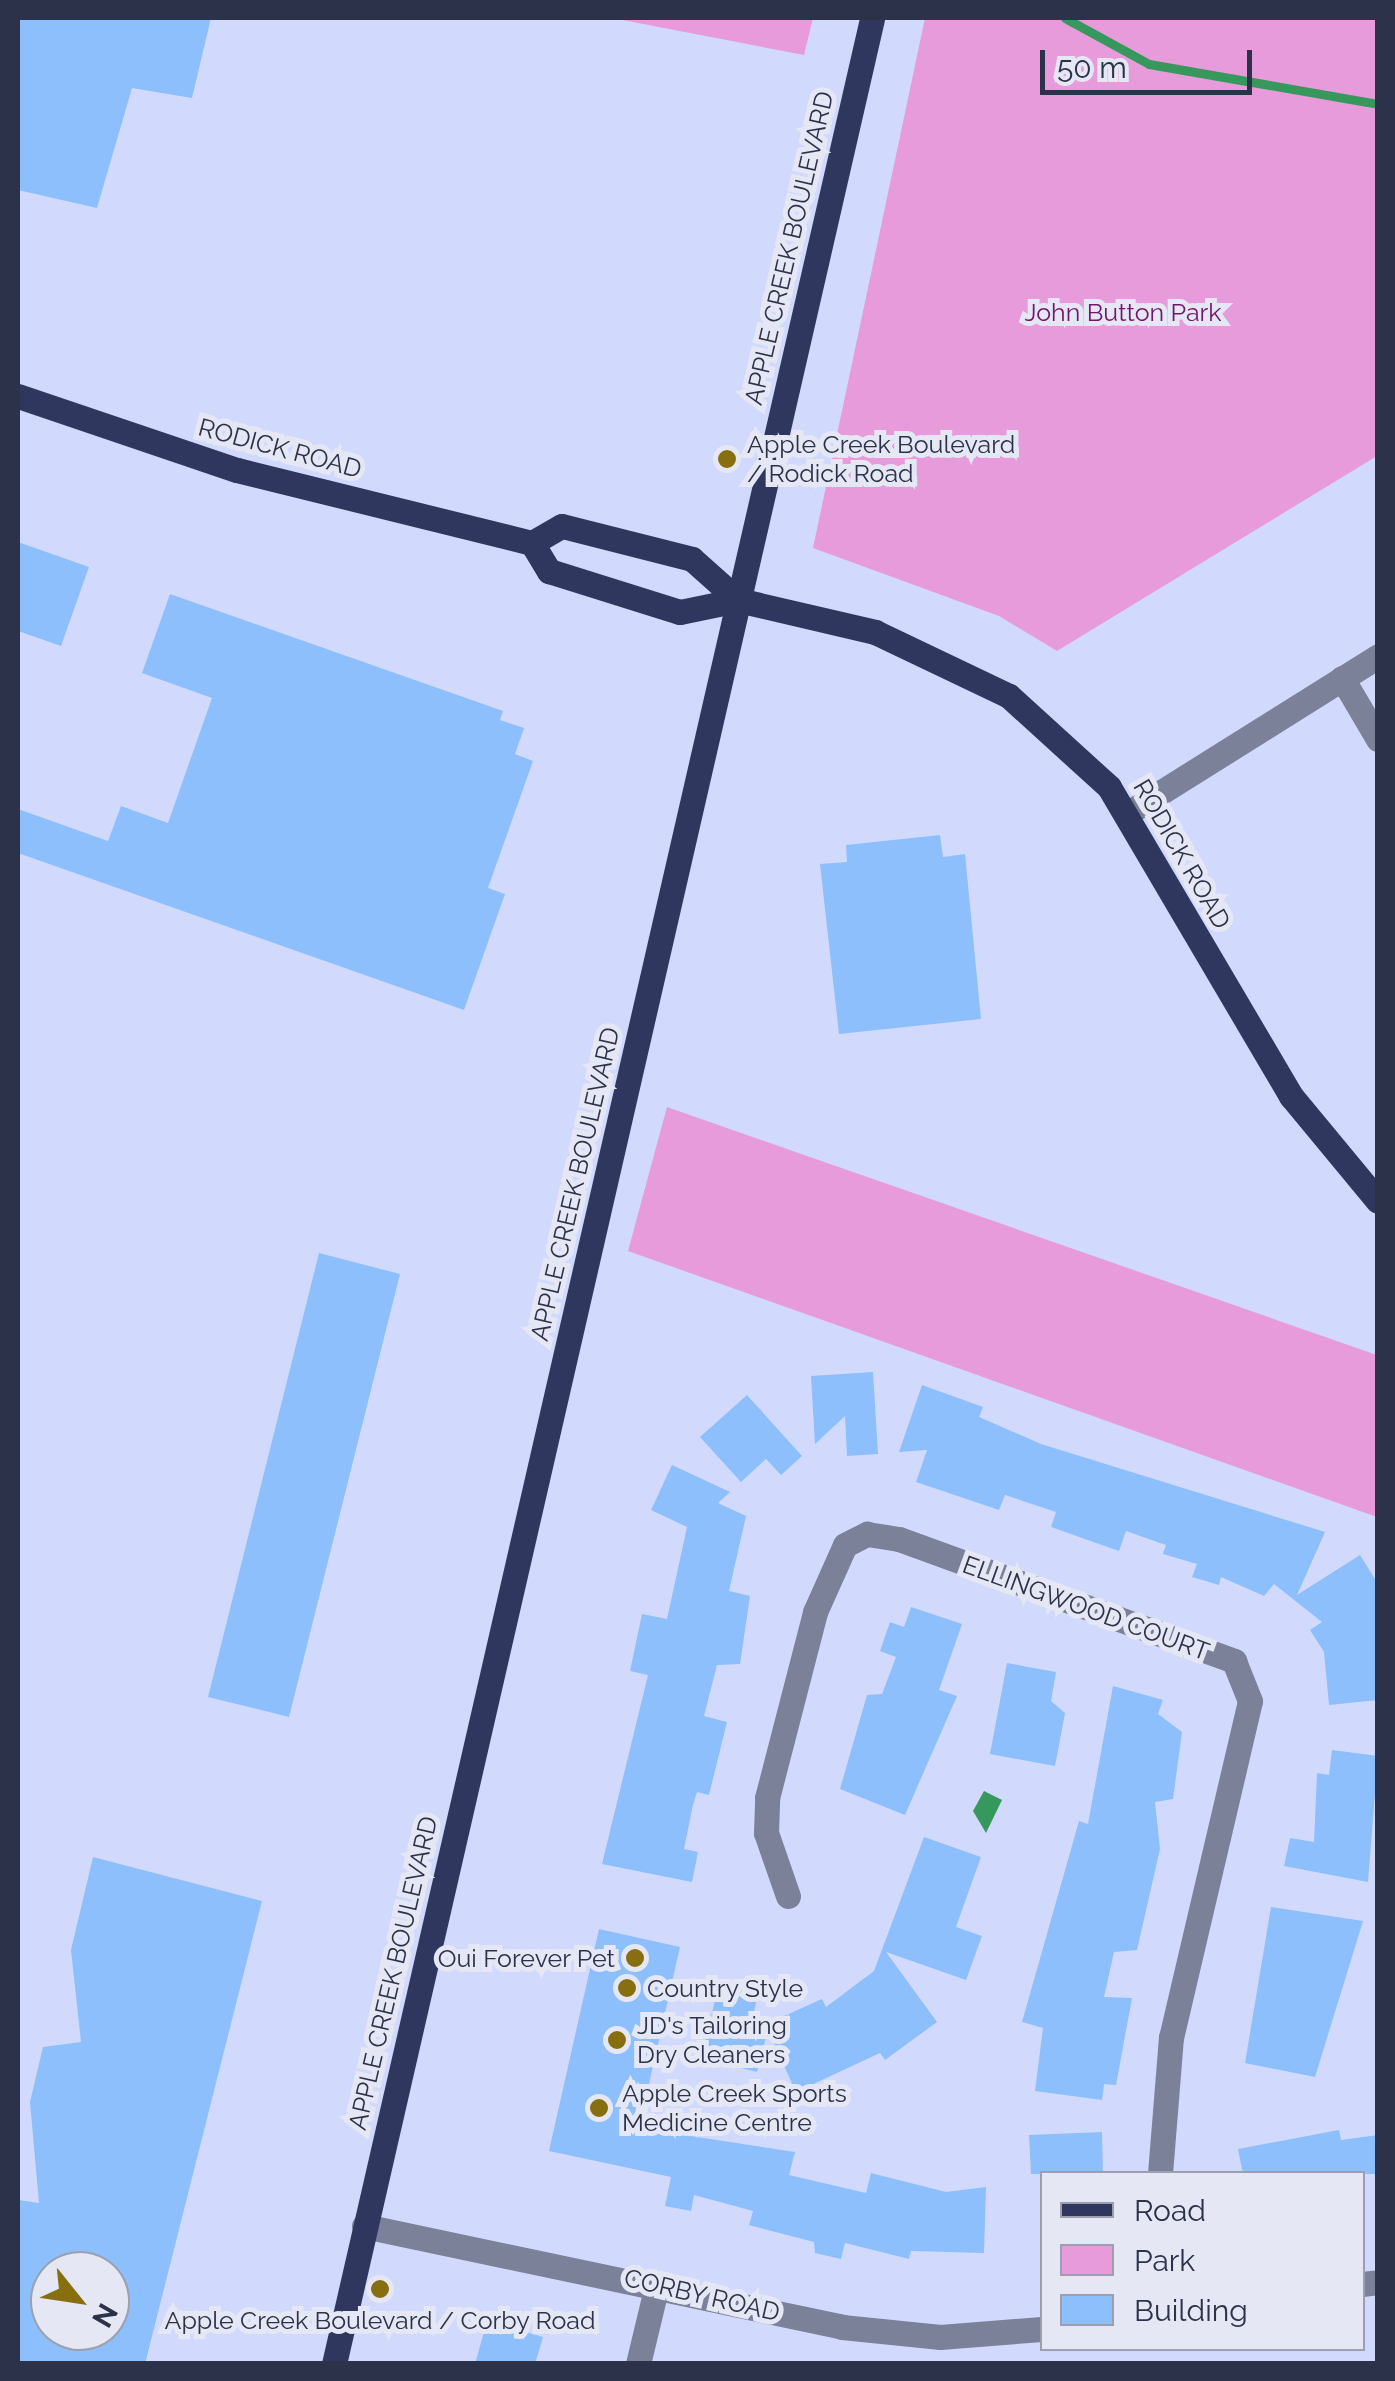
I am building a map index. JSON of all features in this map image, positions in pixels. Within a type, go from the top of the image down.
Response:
[{"type":"main road","name":"APPLE CREEK BOULEVARD","points":[[334,2364],[872,18]]},
{"type":"main road","name":"RODICK ROAD","points":[[18,396],[237,470],[532,543],[562,526],[692,559],[738,600]]},
{"type":"main road","name":"RODICK ROAD","points":[[532,543],[550,572],[680,612],[738,600],[924,648],[1043,722],[1128,813],[1291,1096],[1378,1201]]},
{"type":"street","points":[[1128,813],[1378,656]]},
{"type":"street","points":[[1342,678],[1378,739]]},
{"type":"street","name":"ELLINGWOOD COURT","points":[[788,1896],[766,1832],[767,1798],[814,1612],[845,1545],[867,1534],[899,1539],[1234,1661],[1250,1701],[1171,2037],[1160,2171]]},
{"type":"street","name":"CORBY ROAD","points":[[364,2226],[842,2328],[940,2337],[1040,2329]]},
{"type":"street","points":[[638,2364],[657,2286]]},
{"type":"green space","points":[[612,18],[813,18],[804,55]]},
{"type":"green space","name":"John Button Park","points":[[925,18],[1377,18],[1377,456],[1057,651],[999,616],[813,548]]},
{"type":"green space","points":[[667,1107],[1377,1355],[1377,1517],[628,1251]]},
{"type":"shaded area","points":[[984,1791],[1002,1800],[986,1833],[973,1811]]},
{"type":"building","points":[[18,18],[211,18],[192,98],[132,88],[97,208],[18,190]]},
{"type":"building","points":[[18,542],[89,567],[61,646],[18,631]]},
{"type":"building","points":[[170,594],[503,711],[500,720],[524,728],[515,754],[533,761],[488,888],[505,894],[464,1010],[18,853],[18,809],[108,841],[121,806],[168,823],[212,698],[142,673]]},
{"type":"building","points":[[940,835],[943,857],[965,854],[981,1019],[839,1034],[820,864],[847,862],[846,845]]},
{"type":"building","points":[[319,1253],[400,1274],[289,1717],[208,1697]]},
{"type":"building","points":[[873,1372],[878,1454],[847,1456],[845,1416],[815,1444],[811,1376]]},
{"type":"building","points":[[922,1385],[983,1407],[979,1417],[1041,1444],[1325,1532],[1297,1595],[1360,1555],[1378,1584],[1378,1700],[1329,1705],[1324,1652],[1310,1630],[1322,1622],[1274,1584],[1264,1596],[1221,1577],[1219,1585],[1192,1577],[1197,1564],[1163,1554],[1166,1545],[1126,1531],[1119,1551],[1051,1527],[1056,1512],[1005,1495],[999,1510],[916,1482],[927,1450],[899,1452]]},
{"type":"building","points":[[747,1395],[802,1456],[781,1475],[766,1459],[741,1482],[700,1437]]},
{"type":"building","points":[[672,1465],[730,1492],[718,1503],[746,1516],[729,1591],[750,1596],[740,1664],[717,1665],[704,1716],[727,1722],[709,1795],[697,1792],[693,1805],[684,1849],[698,1852],[692,1882],[602,1864],[648,1675],[630,1671],[642,1614],[667,1619],[687,1527],[651,1510]]},
{"type":"building","points":[[911,1607],[962,1624],[939,1690],[957,1696],[905,1815],[840,1789],[867,1695],[882,1694],[896,1657],[880,1651],[890,1622],[904,1627]]},
{"type":"building","points":[[1007,1663],[1056,1672],[1051,1701],[1065,1713],[1055,1766],[990,1754]]},
{"type":"building","points":[[1113,1686],[1163,1700],[1158,1714],[1182,1732],[1173,1799],[1155,1802],[1160,1849],[1137,1950],[1114,1952],[1104,1997],[1132,1998],[1116,2085],[1104,2084],[1102,2100],[1035,2091],[1043,2028],[1022,2022],[1079,1821],[1088,1824]]},
{"type":"building","points":[[1332,1750],[1378,1756],[1368,1882],[1284,1866],[1290,1838],[1314,1842],[1317,1773],[1329,1775]]},
{"type":"building","points":[[924,1837],[981,1857],[956,1927],[982,1936],[966,1980],[886,1952],[937,2022],[885,2060],[880,2053],[796,2092],[768,2030],[757,2072],[701,2058],[720,1980],[757,1999],[749,2032],[822,1999],[826,2007],[874,1971]]},
{"type":"building","points":[[93,1857],[262,1901],[145,2364],[18,2364],[18,2200],[39,2203],[30,2102],[43,2047],[81,2042],[71,1950]]},
{"type":"building","points":[[1271,1907],[1363,1921],[1315,2077],[1245,2063]]},
{"type":"building","points":[[599,1929],[680,1947],[639,2128],[795,2152],[789,2175],[866,2193],[871,2173],[946,2192],[986,2187],[984,2253],[911,2251],[909,2259],[845,2243],[841,2259],[815,2253],[814,2242],[749,2225],[753,2211],[694,2195],[691,2211],[665,2206],[671,2177],[549,2151]]},
{"type":"building","points":[[1339,2130],[1341,2140],[1378,2135],[1378,2174],[1242,2171],[1238,2149]]},
{"type":"building","points":[[1102,2132],[1103,2171],[1031,2174],[1029,2135]]},
{"type":"building","points":[[487,2321],[543,2337],[535,2364],[475,2364]]},
{"type":"waterway","points":[[1065,18],[1149,64],[1378,104]]},
{"type":"place","name":"Apple Creek Boulevard / Rodick Road","points":[[727,459]]},
{"type":"place","name":"Oui Forever Pet","points":[[635,1958]]},
{"type":"place","name":"Country Style","points":[[627,1988]]},
{"type":"place","name":"JD's Tailoring Dry Cleaners","points":[[617,2040]]},
{"type":"place","name":"Apple Creek Sports Medicine Centre","points":[[599,2108]]},
{"type":"place","name":"Apple Creek Boulevard / Corby Road","points":[[380,2289]]}]
